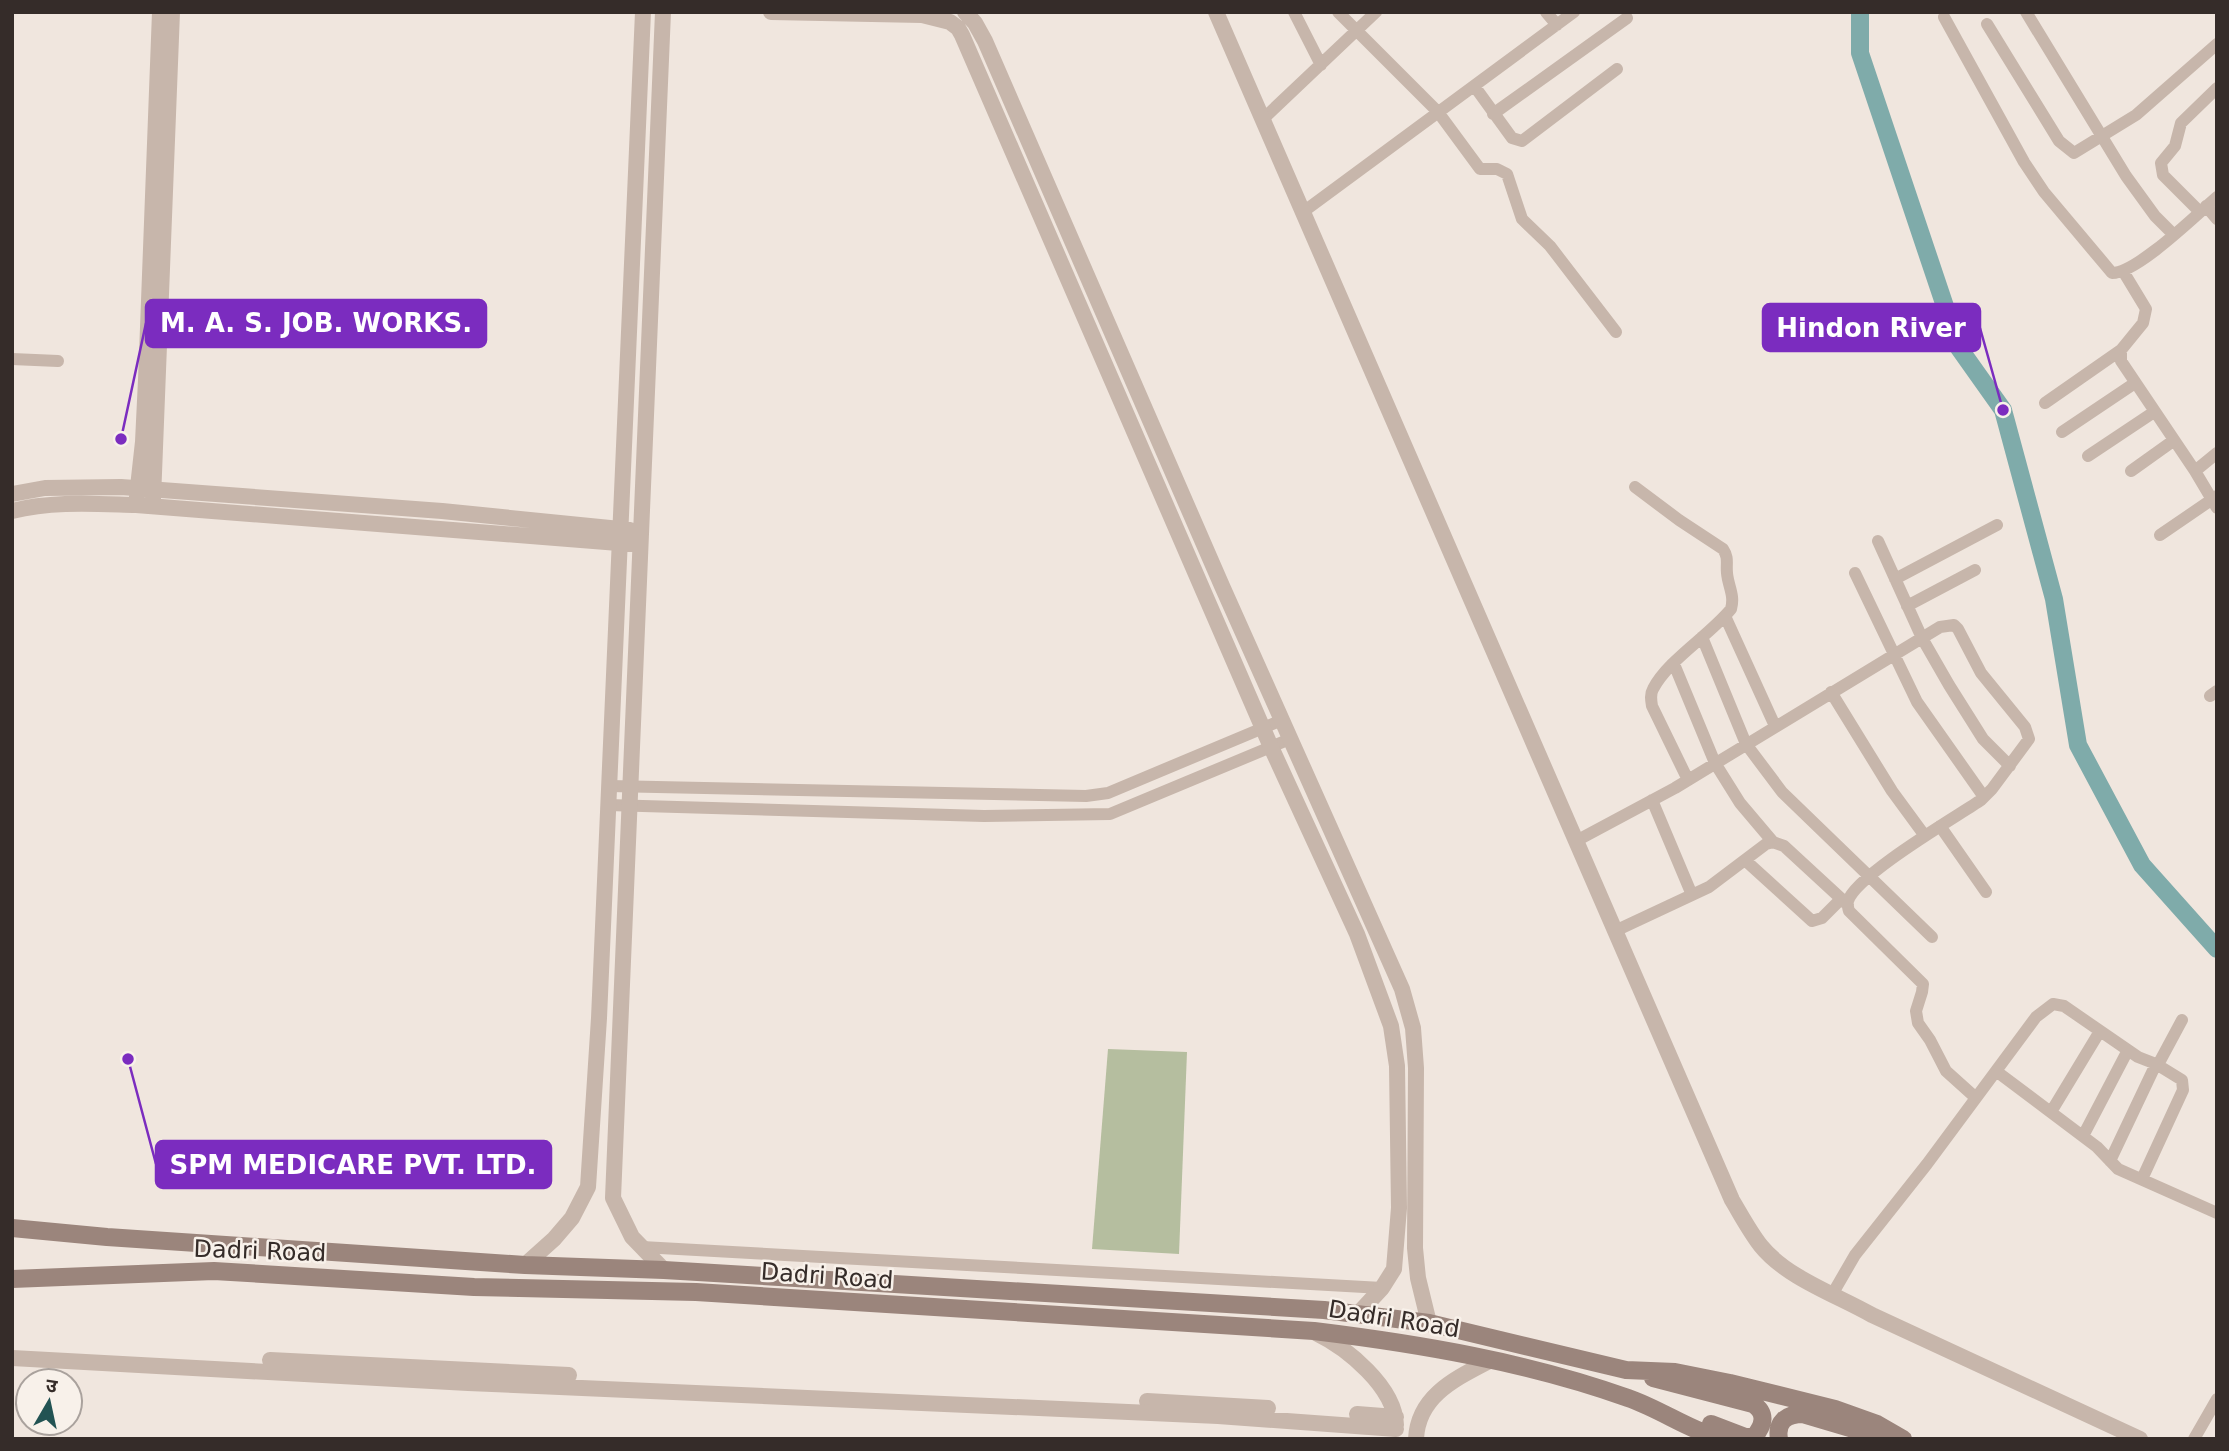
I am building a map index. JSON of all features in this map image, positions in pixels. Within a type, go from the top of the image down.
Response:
[{"type":"main road","name":"Dadri Road","points":[[12,1228],[107,1237],[525,1265],[664,1270],[1267,1306],[1429,1323],[1626,1370],[1753,1404],[1760,1409],[1763,1425],[1754,1437],[1745,1437],[1683,1413],[1491,1360],[1379,1339],[1314,1331],[696,1292],[474,1287],[214,1271],[12,1279]]},
{"type":"main road","points":[[12,1238],[107,1237]]},
{"type":"main road","points":[[12,1271],[45,1272],[70,1277]]},
{"type":"main road","name":"Dadri Road","points":[[1626,1370],[1675,1372],[1731,1383],[1835,1409],[1877,1424],[1903,1439]]},
{"type":"main road","name":"Dadri Road","points":[[1630,1398],[1721,1439]]},
{"type":"main road","points":[[1779,1439],[1777,1429],[1782,1420],[1793,1415],[1803,1415],[1888,1439]]},
{"type":"street","points":[[153,507],[146,489],[145,405],[160,12]]},
{"type":"street","points":[[136,505],[146,489],[172,12]]},
{"type":"street","points":[[525,1265],[554,1239],[572,1218],[588,1187],[599,1018],[643,12]]},
{"type":"street","points":[[663,12],[613,1198],[632,1237],[664,1270]]},
{"type":"street","points":[[771,12],[952,17],[962,36],[1271,747],[1357,934],[1391,1026],[1397,1066],[1399,1208],[1394,1269],[1382,1288],[1357,1315]]},
{"type":"street","points":[[965,12],[985,41],[1402,989],[1413,1028],[1416,1068],[1415,1248],[1418,1278],[1429,1323]]},
{"type":"street","points":[[1216,12],[1732,1199],[1762,1247],[1799,1279],[2140,1439]]},
{"type":"street","points":[[1294,12],[1321,65]]},
{"type":"street","points":[[1338,12],[1438,113],[1480,169],[1497,169],[1507,174],[1522,219],[1550,246],[1616,332]]},
{"type":"street","points":[[1263,119],[1376,12]]},
{"type":"street","points":[[1546,12],[1557,25]]},
{"type":"street","points":[[1303,212],[1574,12]]},
{"type":"street","points":[[2026,12],[2101,137],[2155,216],[2173,234]]},
{"type":"street","points":[[1944,17],[2004,128],[2044,192],[2112,273],[2123,271],[2139,262],[2217,197]]},
{"type":"street","points":[[1493,114],[1627,18]]},
{"type":"street","points":[[1987,24],[2059,141],[2074,153],[2136,115],[2217,44]]},
{"type":"street","points":[[1475,87],[1512,138],[1522,141],[1617,69]]},
{"type":"street","points":[[2217,88],[2181,123],[2175,146],[2161,163],[2162,175],[2217,219]]},
{"type":"street","points":[[2045,403],[2121,350],[2143,323],[2146,309],[2123,271]]},
{"type":"street","points":[[2121,350],[2122,361],[2135,383],[2215,501],[2160,535]]},
{"type":"street","points":[[12,359],[58,360]]},
{"type":"street","points":[[2062,432],[2135,383]]},
{"type":"street","points":[[2088,456],[2154,412]]},
{"type":"street","points":[[2132,471],[2173,441]]},
{"type":"street","points":[[2195,471],[2217,453]]},
{"type":"street","points":[[1635,487],[1723,549],[1727,555],[1727,572],[1734,599],[1731,609],[1674,664],[1653,690],[1651,697],[1652,706],[1688,780]]},
{"type":"street","points":[[12,494],[44,488],[146,489],[442,511],[620,537]]},
{"type":"street","points":[[12,511],[36,505],[69,503],[136,505],[640,538]]},
{"type":"street","points":[[1895,579],[1997,525]]},
{"type":"street","points":[[1878,541],[1922,638],[1983,739],[2010,766]]},
{"type":"street","points":[[1908,606],[1975,570]]},
{"type":"street","points":[[1855,573],[1892,655],[1917,702],[1984,797]]},
{"type":"street","points":[[1725,616],[1775,726]]},
{"type":"street","points":[[1576,841],[1688,780],[1922,638],[1947,625],[1958,629],[1981,673],[2028,732],[2029,739],[1984,797],[1891,859],[1844,902],[1822,918],[1812,921],[1746,860]]},
{"type":"street","points":[[1702,637],[1746,744],[1782,793],[1932,937]]},
{"type":"street","points":[[1674,664],[1716,763],[1740,803],[1773,842],[1784,846],[1918,977],[1923,984],[1916,1011],[1918,1023],[1946,1071],[1976,1098]]},
{"type":"street","points":[[1830,692],[1892,791],[1924,836]]},
{"type":"street","points":[[609,786],[1086,796],[1108,793],[1282,720]]},
{"type":"street","points":[[608,805],[984,816],[1110,814],[1290,739]]},
{"type":"street","points":[[1652,800],[1692,895]]},
{"type":"street","points":[[1940,826],[1986,892]]},
{"type":"street","points":[[1615,931],[1726,876],[1766,844],[1773,842]]},
{"type":"street","points":[[1833,1293],[1855,1255],[2036,1017],[2053,1004],[2064,1006],[2128,1050],[2174,1074],[2184,1084],[2142,1179]]},
{"type":"street","points":[[599,1018],[621,1020]]},
{"type":"street","points":[[2110,1161],[2156,1064],[2182,1020]]},
{"type":"street","points":[[2051,1112],[2100,1031]]},
{"type":"street","points":[[2083,1136],[2128,1050]]},
{"type":"street","points":[[1996,1071],[2083,1136],[2118,1169],[2217,1213]]},
{"type":"street","points":[[642,1247],[1382,1288]]},
{"type":"street","points":[[1314,1331],[1343,1347],[1362,1364],[1379,1387],[1396,1428]]},
{"type":"street","points":[[12,1348],[1205,1404],[1396,1428]]},
{"type":"street","points":[[12,1358],[468,1382],[1178,1413],[1396,1428]]},
{"type":"street","points":[[1416,1439],[1416,1424],[1434,1395],[1450,1382],[1491,1360]]},
{"type":"street","points":[[2194,1439],[2217,1399]]},
{"type":"green space","points":[[1108,1049],[1187,1052],[1179,1254],[1092,1249]]},
{"type":"waterway","points":[[1860,12],[1860,53],[1959,348],[2003,410],[2054,599],[2078,745],[2142,865],[2217,949]]},
{"type":"place","name":"Hindon River","points":[[2003,410]]},
{"type":"place","name":"M. A. S. JOB. WORKS.","points":[[121,439]]},
{"type":"place","name":"SPM MEDICARE PVT. LTD.","points":[[128,1059]]}]
